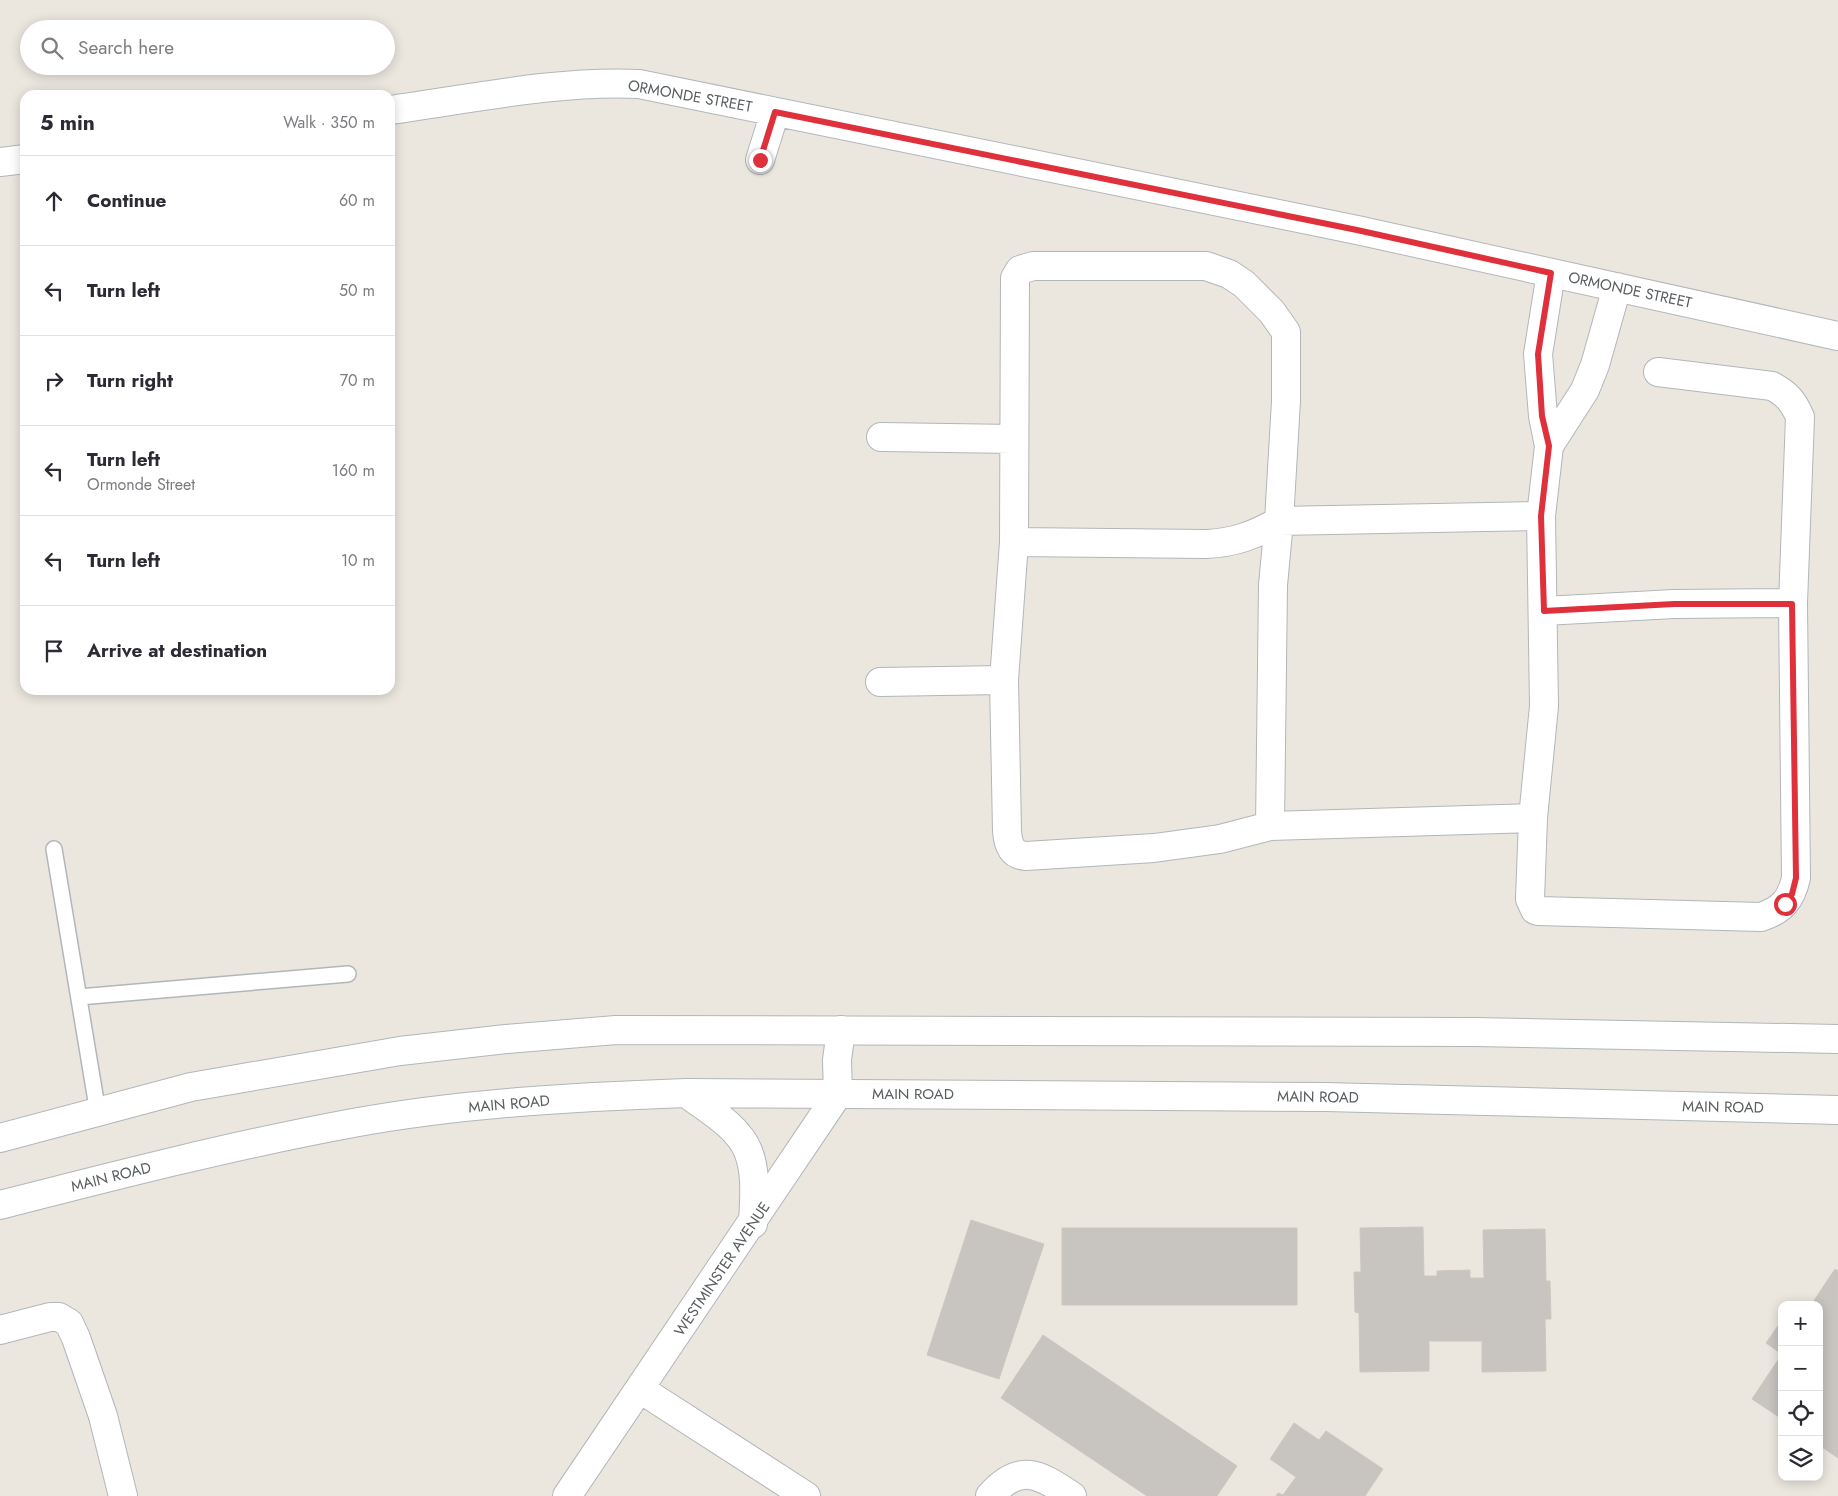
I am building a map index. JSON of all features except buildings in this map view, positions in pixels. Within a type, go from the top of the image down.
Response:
[{"type":"street","name":"ORMONDE STREET","points":[[395,109],[606,83],[639,84],[1357,230],[1838,336]]},
{"type":"street","points":[[760,160],[775,112]]},
{"type":"street","points":[[0,162],[20,160]]},
{"type":"street","points":[[1270,826],[1273,585],[1286,401],[1286,332],[1258,297],[1244,284],[1220,269],[1206,266],[1033,266],[1020,270],[1015,278],[1014,542],[1004,680],[1007,831],[1008,843],[1018,855],[1154,848],[1220,839],[1270,826],[1533,818]]},
{"type":"street","points":[[1551,273],[1538,354],[1542,416],[1549,446],[1541,516],[1544,706],[1533,818],[1530,899],[1535,910],[1761,917],[1774,912],[1785,904],[1792,894],[1796,878],[1792,604],[1800,417],[1786,393],[1772,386],[1658,372]]},
{"type":"street","points":[[1549,446],[1585,390],[1595,365],[1617,288]]},
{"type":"street","points":[[881,436],[1014,439]]},
{"type":"street","points":[[1014,542],[1229,543],[1245,538],[1279,521],[1541,516]]},
{"type":"street","points":[[1544,611],[1674,604],[1792,604]]},
{"type":"street","points":[[880,682],[1004,680]]},
{"type":"street","points":[[0,1138],[191,1087],[400,1050],[616,1030],[1475,1032],[1838,1039]]},
{"type":"street","points":[[838,1094],[837,1060],[841,1030]]},
{"type":"street","points":[[686,1093],[732,1129],[748,1150],[754,1180],[753,1224]]},
{"type":"street","name":"MAIN ROAD","points":[[0,1205],[142,1169],[353,1123],[515,1102],[594,1096],[686,1093],[1335,1097],[1838,1110]]},
{"type":"street","name":"WESTMINSTER AVENUE","points":[[567,1496],[753,1224],[838,1094]]},
{"type":"street","points":[[0,1330],[50,1317],[59,1317],[69,1323],[104,1416],[124,1496]]},
{"type":"street","points":[[640,1389],[806,1496]]},
{"type":"street","points":[[990,1496],[999,1486],[1018,1474],[1031,1474],[1051,1482],[1072,1496]]},
{"type":"lane","points":[[54,849],[98,1113]]},
{"type":"lane","points":[[79,997],[348,974]]},
{"type":"route","points":[[760,160],[775,112],[1357,230],[1551,273],[1538,354],[1542,416],[1549,446],[1541,516],[1544,611],[1674,604],[1792,604],[1796,878],[1792,894],[1785,904]]}]
